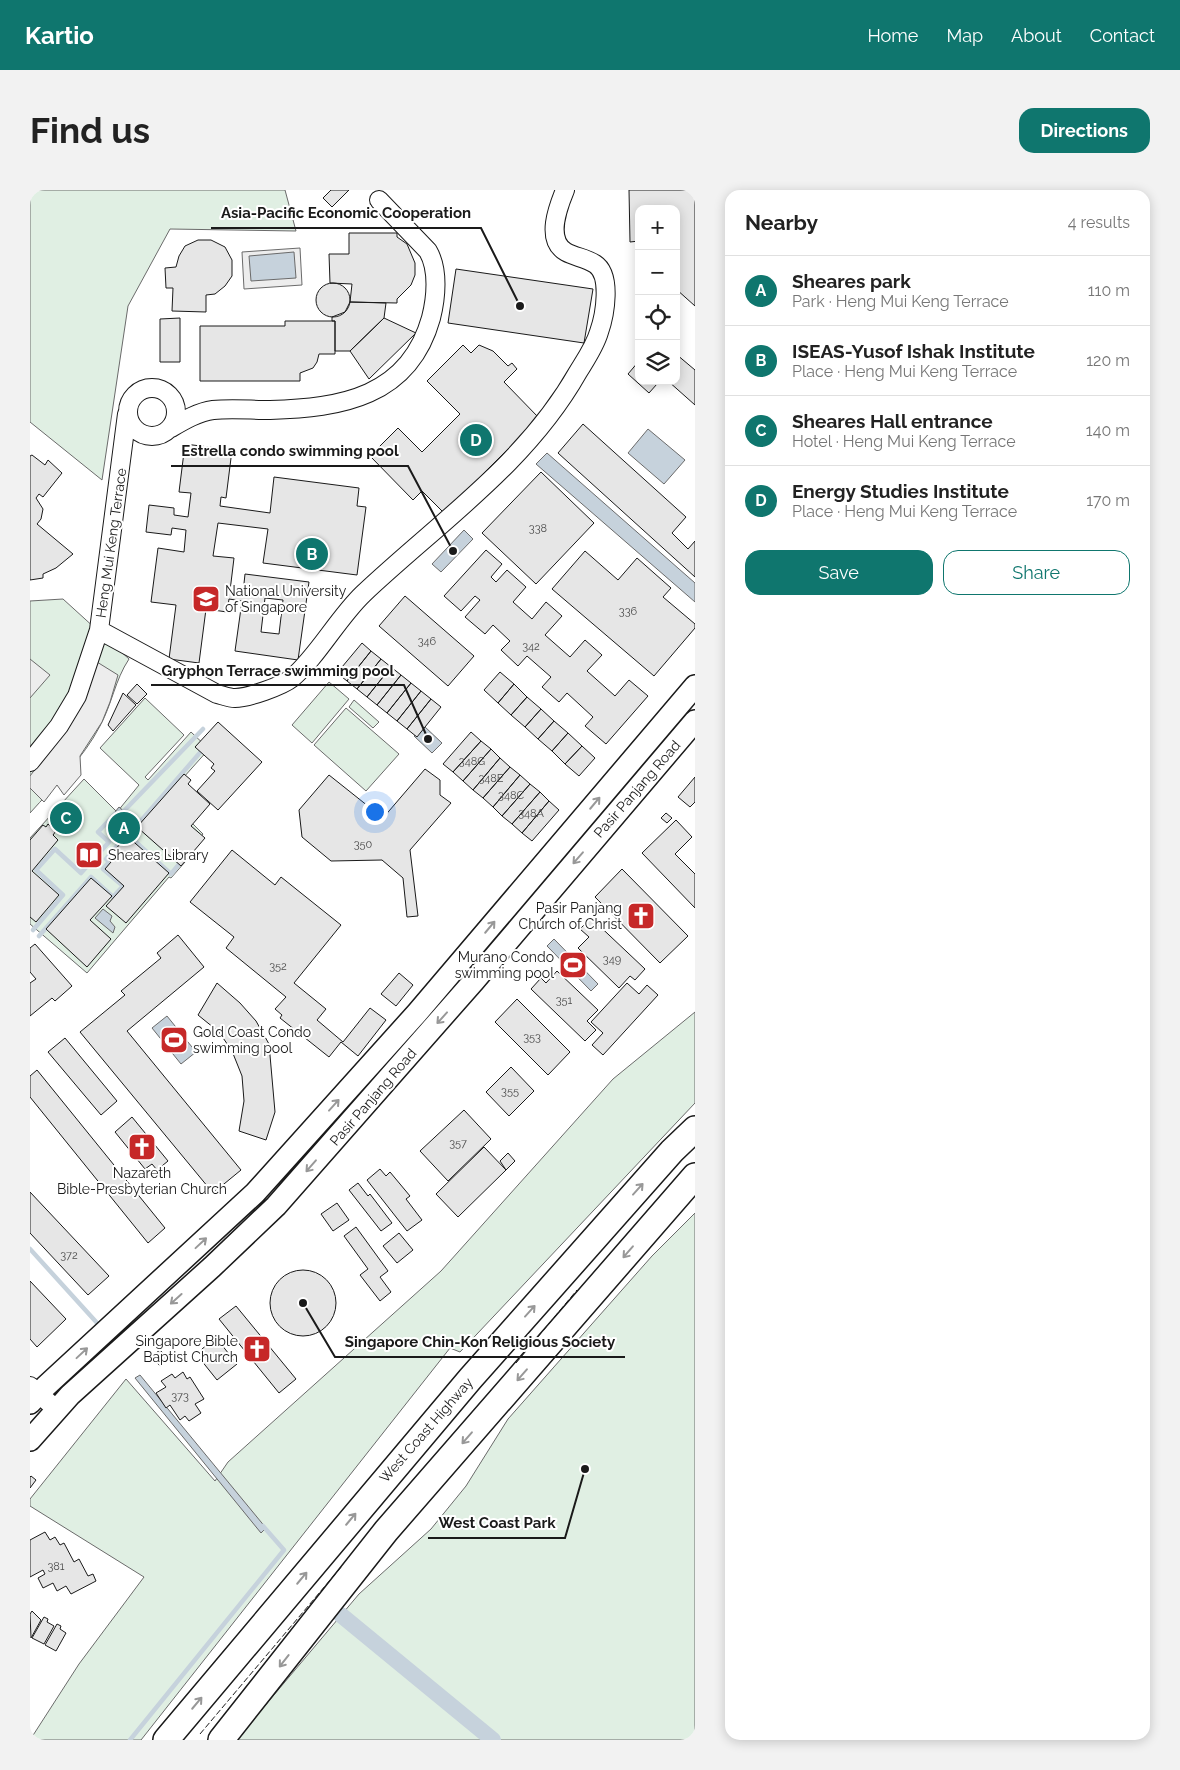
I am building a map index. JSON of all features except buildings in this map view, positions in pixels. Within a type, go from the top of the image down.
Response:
[{"type":"highway","name":"West Coast Highway","points":[[166,1740],[470,1379],[672,1152],[695,1129]]},
{"type":"highway","points":[[221,1740],[397,1519],[695,1176]]},
{"type":"main road","name":"Pasir Panjang Road","points":[[33,1394],[255,1193],[417,1012],[695,686]]},
{"type":"main road","name":"Pasir Panjang Road","points":[[30,1440],[56,1409],[276,1206],[693,728]]},
{"type":"street","name":"Heng Mui Keng Terrace","points":[[99,630],[217,694],[235,698],[255,694],[291,679],[363,595],[458,512],[531,440],[566,393],[586,358],[599,334],[604,314],[606,293],[603,277],[598,267],[594,263],[566,252],[559,246],[556,238],[556,214],[565,190]]},
{"type":"street","name":"Heng Mui Keng Terrace","points":[[30,762],[59,726],[77,696],[99,630],[127,414],[130,402],[138,392],[149,387],[162,389],[172,397],[212,410],[272,410],[343,402],[384,387],[398,375],[413,356],[429,327],[434,308],[436,286],[433,259],[428,251],[378,200]]},
{"type":"street","points":[[171,428],[176,419],[177,407],[172,397]]},
{"type":"street","name":"Heng Mui Keng Terrace","points":[[123,455],[134,446],[151,437],[165,434],[171,428],[189,418],[212,410]]},
{"type":"street","points":[[127,414],[131,425],[140,434],[151,437]]},
{"type":"street","name":"Pasir Panjang Road","points":[[672,712],[693,728]]},
{"type":"street","points":[[33,1394],[56,1409]]},
{"type":"green space","points":[[30,190],[285,190],[296,231],[170,229],[128,306],[102,480],[30,422]]},
{"type":"green space","points":[[63,599],[129,659],[120,675],[104,718],[93,738],[68,771],[30,813],[30,601]]},
{"type":"green space","points":[[329,682],[349,699],[312,743],[292,725]]},
{"type":"green space","points":[[145,698],[184,735],[145,777],[148,780],[191,732],[209,749],[166,797],[203,834],[183,859],[185,862],[171,878],[169,877],[87,973],[30,924],[30,838],[84,779],[117,812],[139,785],[100,748]]},
{"type":"green space","points":[[354,700],[379,722],[373,728],[349,707]]},
{"type":"green space","points":[[346,708],[399,754],[366,791],[314,745]]},
{"type":"green space","points":[[695,1012],[695,1103],[460,1352],[450,1348],[141,1740],[30,1740],[79,1664],[144,1577],[30,1506],[30,1499],[126,1379],[215,1481],[228,1462],[441,1271],[613,1079]]},
{"type":"green space","points":[[695,1213],[695,1740],[236,1740],[359,1594],[431,1529],[466,1486],[508,1419],[652,1256]]},
{"type":"shaded area","points":[[300,248],[302,285],[244,289],[242,252]]},
{"type":"shaded area","points":[[294,252],[296,278],[251,281],[249,256]]},
{"type":"shaded area","points":[[648,429],[685,460],[664,484],[628,453]]},
{"type":"shaded area","points":[[547,453],[695,583],[695,602],[536,464]]},
{"type":"shaded area","points":[[464,530],[473,539],[441,572],[432,564]]},
{"type":"shaded area","points":[[30,659],[50,675],[30,698]]},
{"type":"shaded area","points":[[97,662],[118,675],[110,702],[102,722],[80,756],[81,775],[64,795],[57,785],[44,802],[30,788],[30,776],[61,735]]},
{"type":"shaded area","points":[[424,726],[442,743],[432,753],[414,736]]},
{"type":"shaded area","points":[[119,807],[127,814],[126,820],[131,829],[129,832],[111,817]]},
{"type":"shaded area","points":[[103,909],[112,916],[110,921],[115,927],[113,933],[95,918]]},
{"type":"shaded area","name":"Murano Condo swimming pool","points":[[554,939],[598,984],[591,991],[547,946]]},
{"type":"shaded area","name":"Gold Coast Condo swimming pool","points":[[167,1016],[196,1052],[181,1064],[152,1028]]},
{"type":"shaded area","points":[[140,1375],[266,1528],[261,1533],[135,1378]]},
{"type":"shaded area","points":[[404,1658],[433,1683],[425,1692],[396,1666]]},
{"type":"waterway","points":[[122,813],[203,729]]},
{"type":"waterway","points":[[142,827],[139,823],[204,748]]},
{"type":"waterway","points":[[33,930],[63,895],[36,870],[55,849],[81,873],[109,842],[98,832],[115,814]]},
{"type":"waterway","points":[[39,936],[91,877],[113,897],[123,886],[103,869],[109,862],[106,859],[127,834],[171,874],[180,863],[179,861]]},
{"type":"waterway","points":[[30,1249],[98,1324]]},
{"type":"waterway","points":[[130,1740],[284,1550],[263,1526]]},
{"type":"waterway","points":[[341,1615],[493,1740]]},
{"type":"fence","points":[[516,1363],[577,1290]]},
{"type":"fence","points":[[200,1734],[342,1566]]},
{"type":"place","name":"Asia-Pacific Economic Cooperation","points":[[520,306]]},
{"type":"place","name":"Energy Studies Institute","points":[[476,440]]},
{"type":"place","name":"Estrella condo swimming pool","points":[[453,551]]},
{"type":"place","name":"ISEAS-Yusof Ishak Institute","points":[[312,554]]},
{"type":"place","name":"National University of Singapore","points":[[206,599]]},
{"type":"place","name":"Gryphon Terrace swimming pool","points":[[428,739]]},
{"type":"place","name":"Sheares Hall entrance","points":[[66,818]]},
{"type":"place","name":"Sheares park","points":[[124,828]]},
{"type":"place","name":"Sheares Library","points":[[89,855]]},
{"type":"place","name":"Pasir Panjang Church of Christ","points":[[641,916]]},
{"type":"place","name":"Murano Condo swimming pool","points":[[573,965]]},
{"type":"place","name":"Gold Coast Condo swimming pool","points":[[174,1040]]},
{"type":"place","name":"Nazareth Bible-Presbyterian Church","points":[[142,1147]]},
{"type":"place","name":"Singapore Chin-Kon Religious Society","points":[[303,1303]]},
{"type":"place","name":"Singapore Bible Baptist Church","points":[[257,1349]]},
{"type":"place","name":"West Coast Park","points":[[585,1469]]}]
